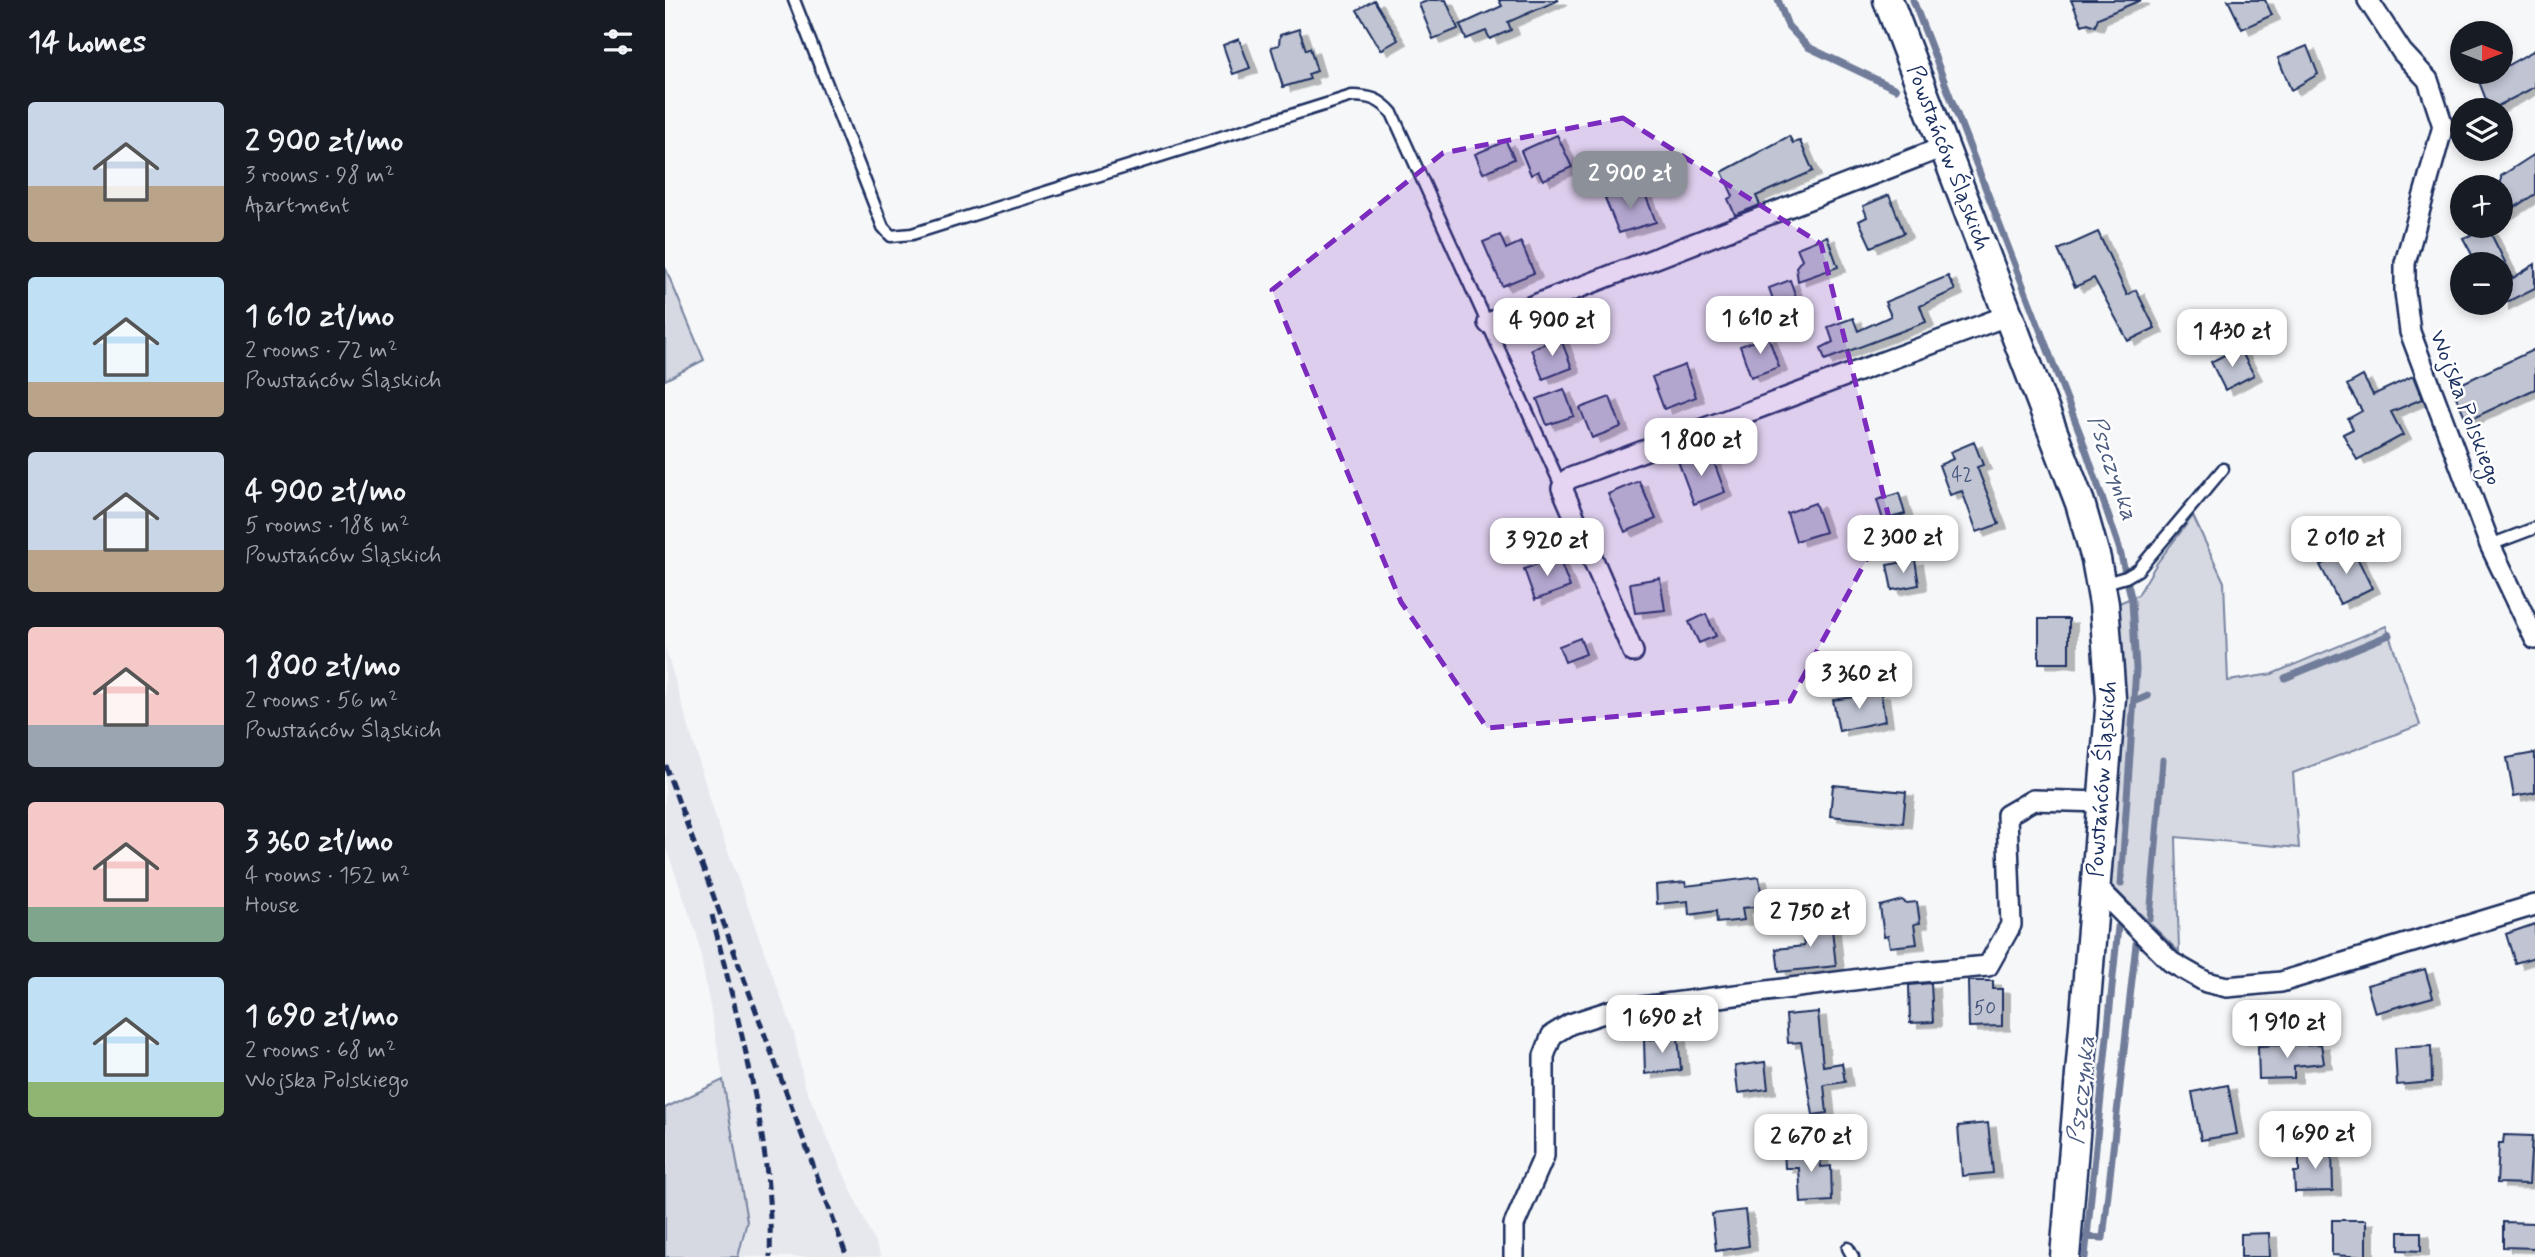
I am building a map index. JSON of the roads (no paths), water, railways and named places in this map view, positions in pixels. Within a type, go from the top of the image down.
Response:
[{"type":"street","name":"Powstańców Śląskich","points":[[1888,0],[2080,503],[2101,584],[2111,698],[2065,1257]]},
{"type":"street","name":"Wojska Polskiego","points":[[2368,0],[2402,52],[2428,80],[2444,127],[2405,263],[2410,332],[2490,545],[2535,639]]},
{"type":"street","points":[[1488,323],[1945,146]]},
{"type":"street","points":[[1633,652],[1562,488],[1568,479],[2009,315]]},
{"type":"street","points":[[1514,1257],[1514,1225],[1544,1156],[1544,1056],[1552,1035],[1570,1024],[1610,1011],[1900,974],[1988,966],[2011,925],[2007,816],[2033,800],[2103,802]]},
{"type":"street","points":[[2097,886],[2171,962],[2206,982],[2227,987],[2281,982],[2535,905]]},
{"type":"lane","points":[[795,0],[883,227],[891,236],[912,234],[1352,96],[1364,96],[1383,103],[1392,113],[1562,488]]},
{"type":"lane","points":[[2101,584],[2126,577],[2138,570],[2223,469]]},
{"type":"lane","points":[[2490,545],[2535,528]]},
{"type":"waterway","name":"Pszczynka","points":[[1778,0],[1788,26],[1808,47],[1896,89]]},
{"type":"waterway","name":"Pszczynka","points":[[1913,0],[2081,436],[2119,547],[2132,601],[2136,669],[2121,884]]},
{"type":"waterway","points":[[2285,678],[2389,635]]},
{"type":"waterway","points":[[2134,702],[2148,696]]},
{"type":"waterway","points":[[2150,918],[2163,760]]},
{"type":"waterway","name":"Pszczynka","points":[[2085,1257],[2118,927]]},
{"type":"waterway","points":[[2086,1237],[2103,1238],[2136,944]]},
{"type":"railway","points":[[665,765],[847,1257]]},
{"type":"railway","points":[[712,915],[761,1127],[770,1213],[770,1257]]}]
